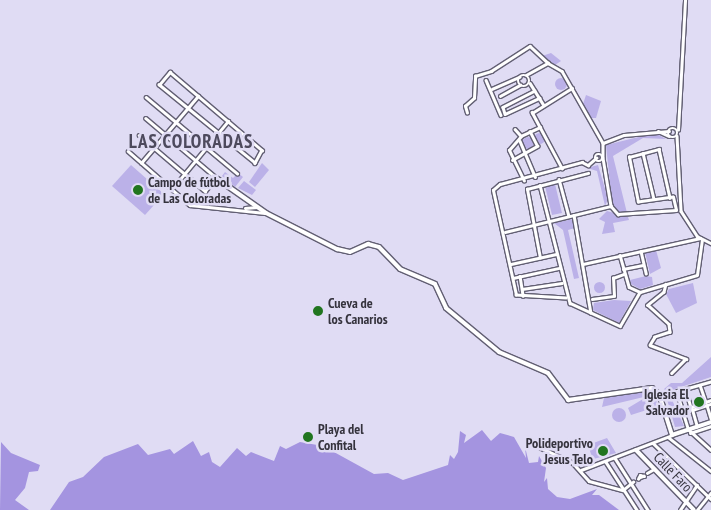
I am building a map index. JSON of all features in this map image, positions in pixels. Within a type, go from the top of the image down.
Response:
[{"type":"street","points":[[620,255],[629,287],[640,292],[697,275],[701,239],[681,211],[677,147],[685,0]]},
{"type":"street","points":[[467,113],[466,106],[474,98],[475,76],[492,71],[530,46],[548,62],[562,71],[603,144],[604,169],[611,206],[618,214],[629,215],[676,210],[670,198],[659,149],[629,157],[638,202],[670,198]]},
{"type":"street","points":[[492,89],[526,75],[548,62]]},
{"type":"street","points":[[170,72],[198,96],[262,150],[253,164],[159,85],[170,72]]},
{"type":"street","points":[[526,75],[544,105]]},
{"type":"street","points":[[520,77],[520,85]]},
{"type":"street","points":[[486,80],[492,89],[501,115]]},
{"type":"street","points":[[500,96],[520,85],[530,82]]},
{"type":"street","points":[[562,169],[532,113],[572,88]]},
{"type":"street","points":[[535,91],[503,107],[505,114],[540,98]]},
{"type":"street","points":[[141,162],[198,96]]},
{"type":"street","points":[[146,97],[237,173]]},
{"type":"street","points":[[673,128],[678,117]]},
{"type":"street","points":[[146,119],[252,206],[346,252],[368,244],[379,246],[400,270],[435,284],[446,308],[499,352],[548,373],[568,400],[656,390],[670,436],[711,471]]},
{"type":"street","points":[[172,189],[228,121]]},
{"type":"street","points":[[520,136],[540,126]]},
{"type":"street","points":[[515,128],[520,136],[522,154],[535,177]]},
{"type":"street","points":[[640,292],[620,326],[591,313],[566,298],[516,295],[504,232],[493,190],[500,184],[524,181],[562,169],[588,165],[596,158],[603,144],[673,128],[678,130]]},
{"type":"street","points":[[668,130],[669,136]]},
{"type":"street","points":[[657,131],[672,138],[677,147]]},
{"type":"street","points":[[512,160],[537,146],[529,132]]},
{"type":"street","points":[[139,135],[205,191],[216,178]]},
{"type":"street","points":[[672,138],[677,136]]},
{"type":"street","points":[[520,141],[510,150],[512,160],[524,181]]},
{"type":"street","points":[[128,151],[193,206],[241,209],[266,213]]},
{"type":"street","points":[[643,153],[654,199]]},
{"type":"street","points":[[598,154],[603,157]]},
{"type":"street","points":[[599,161],[603,157]]},
{"type":"street","points":[[596,158],[604,169]]},
{"type":"street","points":[[540,258],[527,189],[559,179],[588,173]]},
{"type":"street","points":[[559,179],[568,216]]},
{"type":"street","points":[[540,185],[566,298]]},
{"type":"street","points":[[241,209],[252,206]]},
{"type":"street","points":[[504,232],[611,206]]},
{"type":"street","points":[[574,215],[592,300],[591,313]]},
{"type":"street","points":[[583,264],[640,250],[701,239],[711,243]]},
{"type":"street","points":[[640,250],[646,274]]},
{"type":"street","points":[[510,264],[556,254]]},
{"type":"street","points":[[623,269],[644,265]]},
{"type":"street","points":[[513,278],[559,268]]},
{"type":"street","points":[[592,300],[614,296],[613,278],[624,274]]},
{"type":"street","points":[[520,276],[523,296]]},
{"type":"street","points":[[522,289],[562,283]]},
{"type":"street","points":[[666,284],[664,292],[648,305],[669,324],[670,332],[655,337],[650,345],[686,359],[672,373]]},
{"type":"street","points":[[711,382],[677,392],[689,430],[711,450]]},
{"type":"street","points":[[700,385],[711,424]]},
{"type":"street","points":[[686,390],[691,407],[711,402]]},
{"type":"street","points":[[696,427],[692,410],[706,403]]},
{"type":"street","points":[[689,430],[711,424]]},
{"type":"street","points":[[580,470],[606,462],[670,436],[711,424]]},
{"type":"street","points":[[653,443],[710,496],[696,510]]},
{"type":"street","points":[[541,448],[580,470],[589,481],[623,490]]},
{"type":"street","name":"Calle Faro","points":[[636,450],[696,510]]},
{"type":"street","points":[[615,458],[636,480],[648,510]]},
{"type":"street","points":[[606,462],[637,510]]},
{"type":"street","points":[[623,490],[654,469]]},
{"type":"street","points":[[680,510],[697,485]]},
{"type":"shaded area","points":[[551,53],[561,61],[555,65],[542,56]]},
{"type":"shaded area","points":[[561,78],[567,84],[561,90],[555,84]]},
{"type":"shaded area","points":[[586,95],[601,101],[596,118],[590,118],[583,104]]},
{"type":"shaded area","points":[[539,132],[545,138],[539,144],[533,138]]},
{"type":"shaded area","points":[[655,133],[666,139],[643,138],[613,156],[627,213],[619,212],[612,204],[606,145]]},
{"type":"shaded area","points":[[528,137],[534,143],[528,149],[522,143]]},
{"type":"shaded area","points":[[262,163],[269,170],[255,187],[249,182]]},
{"type":"shaded area","name":"Campo de fútbol de Las Coloradas","points":[[131,165],[164,194],[145,215],[112,186]]},
{"type":"shaded area","points":[[598,165],[608,199],[605,206],[597,171],[587,168]]},
{"type":"shaded area","points":[[225,172],[233,178],[238,173],[243,177],[235,187],[222,176]]},
{"type":"shaded area","points":[[244,181],[256,190],[252,195],[238,188]]},
{"type":"shaded area","points":[[555,184],[562,213],[552,215],[545,186]]},
{"type":"shaded area","points":[[607,211],[628,217],[629,220],[613,223],[615,232],[602,234],[605,222],[599,219]]},
{"type":"shaded area","points":[[573,219],[575,228],[568,230],[579,278],[574,279],[563,230],[554,223]]},
{"type":"shaded area","points":[[656,250],[661,268],[650,274],[645,252]]},
{"type":"shaded area","points":[[646,276],[652,277],[653,285],[640,289],[631,284],[630,280]]},
{"type":"shaded area","points":[[599,281],[605,287],[599,293],[593,287]]},
{"type":"shaded area","points":[[693,283],[697,303],[676,313],[666,294],[669,289]]},
{"type":"shaded area","points":[[614,300],[631,301],[619,323],[593,310],[594,303]]},
{"type":"shaded area","points":[[711,357],[711,377],[675,389],[673,402],[684,426],[675,427],[664,389],[671,383],[682,383]]},
{"type":"shaded area","points":[[633,391],[652,392],[659,406],[631,415],[628,408],[648,396],[602,407],[604,398]]},
{"type":"shaded area","points":[[619,408],[624,410],[626,415],[624,420],[619,422],[614,420],[612,415],[614,410]]},
{"type":"shaded area","points":[[482,430],[491,441],[500,433],[514,437],[526,458],[525,447],[529,463],[538,462],[539,456],[546,468],[544,482],[547,478],[548,489],[557,497],[570,499],[597,489],[592,495],[599,495],[619,510],[50,510],[69,482],[83,477],[104,457],[138,444],[148,455],[170,449],[174,454],[193,441],[201,456],[209,452],[212,462],[220,467],[237,448],[246,456],[251,452],[274,461],[280,446],[286,449],[300,442],[323,446],[374,474],[388,473],[403,480],[448,465],[450,455],[454,459],[458,452],[460,431],[466,435],[464,443]]},
{"type":"shaded area","name":"Polideportivo Jesus Telo","points":[[607,438],[616,453],[582,462],[592,457],[588,445]]},
{"type":"shaded area","points":[[1,442],[11,453],[40,465],[38,471],[29,472],[25,488],[15,500],[29,510],[0,510]]},
{"type":"place","name":"Campo de fútbol de Las Coloradas","points":[[138,190]]},
{"type":"place","name":"Cueva de los Canarios","points":[[318,311]]},
{"type":"place","name":"Iglesia El Salvador","points":[[699,402]]},
{"type":"place","name":"Playa del Confital","points":[[308,437]]},
{"type":"place","name":"Polideportivo Jesus Telo","points":[[603,451]]},
{"type":"district","name":"LAS COLORADAS","points":[[191,142]]}]
